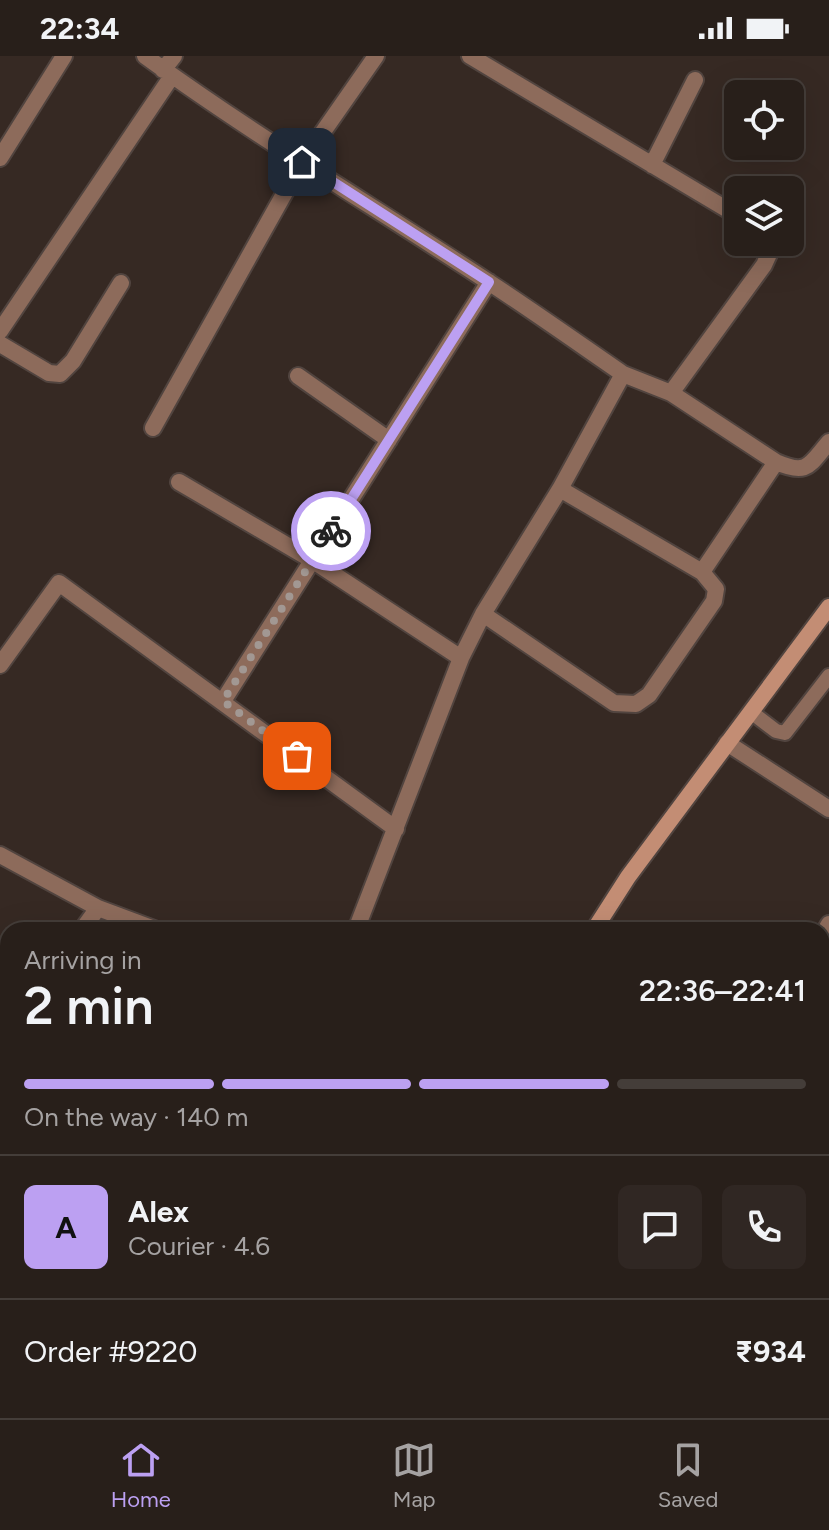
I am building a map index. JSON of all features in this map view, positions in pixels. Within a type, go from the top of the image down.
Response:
[{"type":"main road","points":[[599,922],[628,877],[829,607]]},
{"type":"street","points":[[0,158],[64,56]]},
{"type":"street","points":[[145,56],[170,67],[302,162],[489,282],[623,374],[671,393],[776,462],[799,470],[806,467],[829,442]]},
{"type":"street","points":[[153,428],[302,162],[376,56]]},
{"type":"street","points":[[470,56],[724,208]]},
{"type":"street","points":[[0,331],[170,67]]},
{"type":"street","points":[[652,165],[695,80]]},
{"type":"street","points":[[671,393],[768,256]]},
{"type":"street","points":[[223,701],[489,282]]},
{"type":"street","points":[[0,344],[49,373],[60,374],[73,361],[121,283]]},
{"type":"street","points":[[359,922],[461,658],[483,614],[560,489],[623,374]]},
{"type":"street","points":[[298,376],[389,440]]},
{"type":"street","points":[[702,572],[776,462]]},
{"type":"street","points":[[179,482],[312,560],[461,658]]},
{"type":"street","points":[[483,614],[614,703],[636,704],[649,695],[714,601],[716,589],[702,572],[560,489]]},
{"type":"street","points":[[0,665],[59,583],[396,829]]},
{"type":"street","points":[[727,743],[829,809]]},
{"type":"street","points":[[0,855],[98,908],[136,922]]},
{"type":"street","points":[[88,922],[98,908]]},
{"type":"lane","points":[[751,712],[776,731],[785,733],[829,676]]},
{"type":"way so far","points":[[297,756],[223,701],[331,531]]},
{"type":"route","points":[[302,162],[489,282],[331,531]]}]
